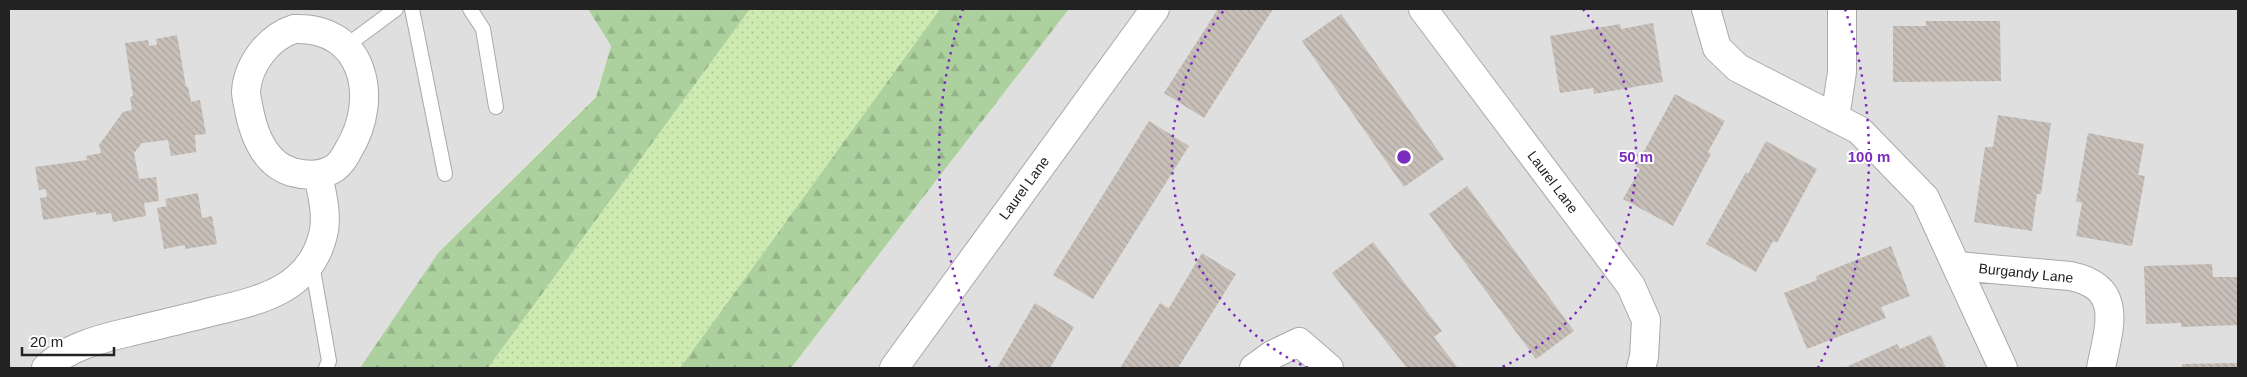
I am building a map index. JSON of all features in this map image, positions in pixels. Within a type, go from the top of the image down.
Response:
[{"type":"street","name":"Laurel Lane","points":[[894,368],[1155,9]]},
{"type":"street","name":"Laurel Lane","points":[[1423,9],[1631,286],[1646,320],[1644,357],[1641,368]]},
{"type":"street","name":"Burgandy Lane","points":[[1706,9],[1707,19],[1717,48],[1738,68],[1859,130],[1925,198],[2003,368]]},
{"type":"street","points":[[1835,118],[1842,72],[1842,9]]},
{"type":"street","points":[[309,28],[334,37],[346,46],[356,62],[365,94],[363,117],[355,140],[344,158],[331,171],[304,175],[289,171],[276,164],[265,153],[252,126],[246,92],[257,58],[282,33],[294,29],[309,28]]},
{"type":"street","points":[[46,368],[52,362],[84,345],[113,336],[262,300],[289,285],[312,264],[324,234],[323,202],[318,174]]},
{"type":"street","name":"Burgandy Lane","points":[[1957,266],[2070,276],[2088,280],[2102,291],[2109,307],[2109,325],[2101,368]]},
{"type":"street","points":[[1254,368],[1272,354],[1299,342],[1329,368]]},
{"type":"lane","points":[[346,46],[396,9]]},
{"type":"lane","points":[[412,9],[445,174]]},
{"type":"lane","points":[[470,9],[483,29],[496,107]]},
{"type":"lane","points":[[312,264],[329,361],[326,368]]},
{"type":"shaded area","points":[[9,9],[588,9],[611,46],[596,96],[438,253],[360,368],[9,368]]},
{"type":"shaded area","points":[[1069,9],[2238,9],[2238,368],[791,368]]},
{"type":"green space","points":[[588,9],[750,9],[488,368],[360,368],[438,253],[596,97],[611,46]]},
{"type":"green space","points":[[750,9],[940,9],[680,368],[488,368]]},
{"type":"green space","points":[[940,9],[1069,9],[791,368],[680,368]]},
{"type":"building","points":[[1218,9],[1273,9],[1204,118],[1164,93]]},
{"type":"building","points":[[1341,14],[1444,159],[1404,187],[1302,41]]},
{"type":"building","points":[[1926,21],[2000,21],[2001,81],[1893,82],[1893,26],[1926,26]]},
{"type":"building","points":[[1653,23],[1663,82],[1594,94],[1593,88],[1560,93],[1550,36],[1620,24],[1621,29]]},
{"type":"building","points":[[177,35],[186,87],[188,87],[191,102],[200,100],[206,134],[195,135],[196,152],[171,156],[168,140],[142,143],[134,153],[139,179],[156,177],[159,201],[144,203],[146,216],[113,222],[111,213],[96,215],[96,212],[43,220],[40,198],[47,197],[46,189],[39,190],[35,167],[87,160],[86,156],[101,153],[99,145],[123,112],[132,110],[130,97],[133,96],[125,43],[148,40],[149,46],[157,45],[156,39]]},
{"type":"building","points":[[1675,94],[1725,121],[1708,152],[1711,154],[1673,226],[1623,199],[1640,169],[1636,166]]},
{"type":"building","points":[[1998,115],[2051,123],[2041,194],[2037,194],[2032,231],[1974,222],[1985,147],[1993,147]]},
{"type":"building","points":[[1149,121],[1189,146],[1093,299],[1053,275]]},
{"type":"building","points":[[2088,133],[2144,144],[2138,175],[2145,176],[2132,246],[2076,236],[2082,203],[2076,201]]},
{"type":"building","points":[[1766,141],[1817,169],[1777,243],[1773,241],[1756,272],[1706,244],[1746,172],[1748,174]]},
{"type":"building","points":[[1467,186],[1574,331],[1536,359],[1429,214]]},
{"type":"building","points":[[198,193],[202,218],[212,216],[217,244],[185,249],[185,245],[164,249],[157,208],[167,206],[165,199]]},
{"type":"building","points":[[1373,242],[1442,331],[1434,337],[1458,368],[1407,368],[1332,273]]},
{"type":"building","points":[[1891,246],[1910,296],[1881,307],[1886,318],[1807,349],[1784,293],[1817,280],[1816,276]]},
{"type":"building","points":[[1202,253],[1236,274],[1178,368],[1120,368],[1160,303],[1169,308]]},
{"type":"building","points":[[2212,264],[2213,277],[2238,277],[2238,325],[2181,327],[2181,323],[2146,324],[2144,266]]},
{"type":"building","points":[[1035,303],[1074,327],[1050,368],[997,368]]},
{"type":"building","points":[[1931,335],[1946,368],[1844,368],[1897,344],[1900,349]]},
{"type":"building","points":[[2238,363],[2238,368],[2182,368],[2182,364]]}]
